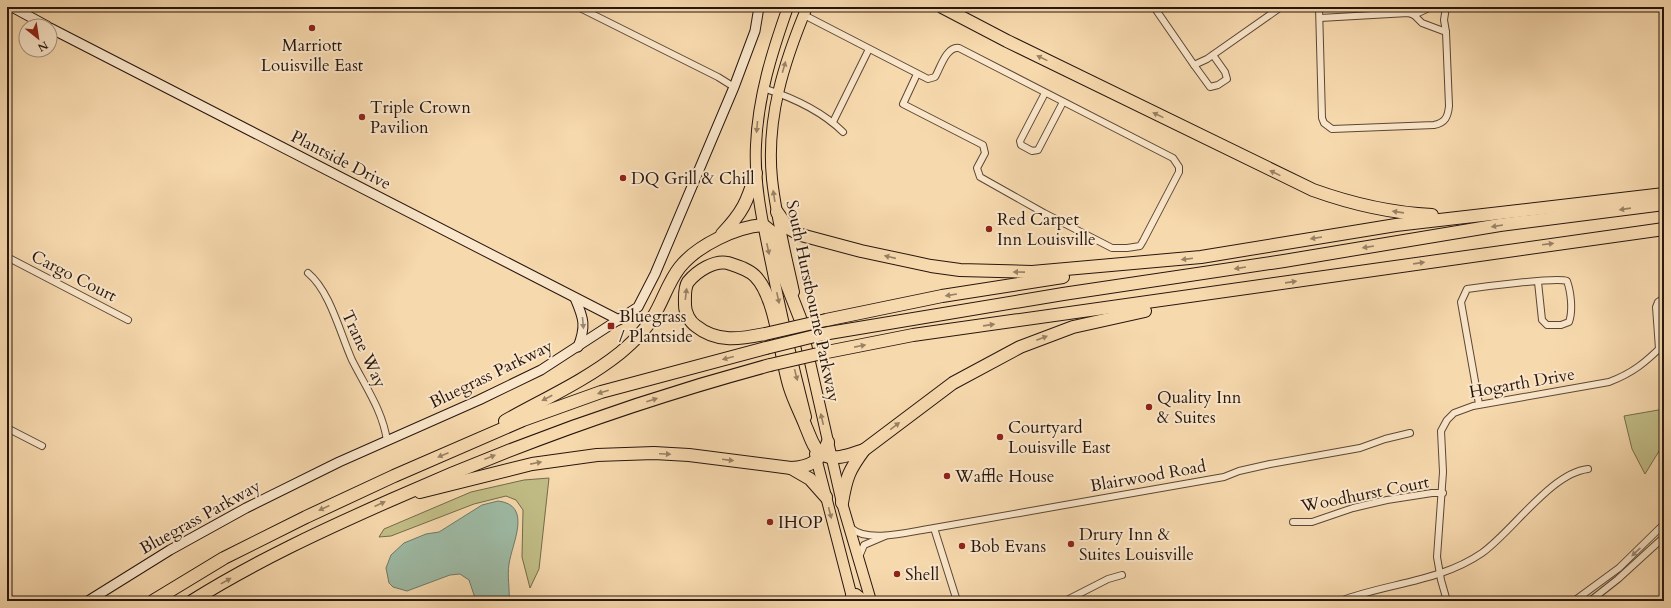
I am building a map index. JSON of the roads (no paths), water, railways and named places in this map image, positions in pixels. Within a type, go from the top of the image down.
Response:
[{"type":"highway","points":[[942,7],[1007,41],[1313,190],[1341,200],[1396,212],[1465,216]]},
{"type":"highway","points":[[715,242],[740,215],[747,202],[756,173]]},
{"type":"highway","points":[[777,212],[788,228],[801,235],[931,266],[960,270],[1032,272],[1201,257],[1389,226],[1664,194]]},
{"type":"highway","points":[[153,601],[224,558],[299,520],[394,476],[523,420],[601,392],[766,348],[823,334],[1062,294],[1254,266],[1500,225],[1664,204]]},
{"type":"highway","points":[[458,449],[570,386],[620,353],[649,324],[670,283],[681,266],[703,248],[740,229],[763,225],[773,233],[777,241],[784,277],[800,318]]},
{"type":"highway","points":[[192,601],[303,539],[488,458],[583,422],[709,382],[770,365],[913,335],[1140,305],[1252,287],[1664,229]]},
{"type":"highway","points":[[823,458],[812,441],[790,388],[769,302],[763,288],[755,276],[741,267],[725,263],[710,265],[687,283],[684,296],[685,310],[692,323],[705,333],[724,339],[740,339],[765,334],[826,320],[942,296],[1156,262]]},
{"type":"highway","points":[[842,503],[845,479],[854,463],[864,450],[953,383],[1020,346],[1073,326],[1252,287]]},
{"type":"highway","points":[[823,458],[828,442]]},
{"type":"highway","points":[[403,494],[425,492],[532,464],[597,455],[641,453],[689,455],[791,468],[805,467],[823,458],[843,457],[864,450]]},
{"type":"highway","points":[[791,468],[810,479],[826,497]]},
{"type":"main road","name":"South Hurstbourne Parkway","points":[[788,7],[770,61],[763,88],[756,145],[756,173],[763,225],[783,324],[812,441]]},
{"type":"main road","name":"South Hurstbourne Parkway","points":[[806,11],[785,62],[777,93],[771,154],[772,177],[777,212],[828,442]]},
{"type":"main road","points":[[823,458],[826,497],[852,598],[856,594],[865,601]]},
{"type":"main road","points":[[823,458],[842,503],[871,601]]},
{"type":"street","points":[[12,7],[32,18]]},
{"type":"street","points":[[578,7],[718,77],[734,87]]},
{"type":"street","name":"Bluegrass Parkway","points":[[88,601],[170,550],[246,508],[387,441],[512,386],[578,347],[638,307],[645,296],[734,87],[753,37],[759,7]]},
{"type":"street","points":[[1154,7],[1210,87],[1218,85],[1227,79],[1225,72],[1213,55]]},
{"type":"street","points":[[1194,65],[1213,55],[1281,7]]},
{"type":"street","points":[[1319,7],[1322,118],[1325,124],[1332,129],[1434,125],[1445,120],[1448,115],[1449,106],[1446,32],[1444,20],[1446,7]]},
{"type":"street","points":[[1414,15],[1431,7]]},
{"type":"street","points":[[806,11],[869,50],[928,79],[935,77],[949,51],[955,48],[1173,158],[1179,167],[1179,172],[1140,246],[1112,248],[1044,213],[980,177],[977,173],[977,168],[985,153],[983,144],[903,104],[917,74]]},
{"type":"street","points":[[1320,18],[1408,13],[1414,15],[1422,23],[1446,32]]},
{"type":"street","name":"Plantside Drive","points":[[58,32],[619,320]]},
{"type":"street","points":[[833,122],[869,50]]},
{"type":"street","points":[[763,88],[777,93],[833,122],[843,132]]},
{"type":"street","points":[[1045,93],[1020,140],[1021,145],[1032,151],[1038,150],[1063,102]]},
{"type":"street","name":"Cargo Court","points":[[7,256],[128,320]]},
{"type":"street","name":"Trane Way","points":[[308,273],[322,290],[352,360],[376,405],[386,431],[387,441]]},
{"type":"street","points":[[1479,404],[1461,302],[1467,290],[1538,282],[1564,280],[1567,281],[1570,292],[1571,313],[1569,322],[1561,325],[1547,325],[1542,320],[1538,282]]},
{"type":"street","points":[[575,298],[583,317],[584,328],[578,347]]},
{"type":"street","points":[[1659,349],[1656,307],[1658,302],[1664,298]]},
{"type":"street","name":"Hogarth Drive","points":[[1447,601],[1437,557],[1443,494],[1441,436],[1443,427],[1447,420],[1454,413],[1479,404],[1609,382],[1626,375],[1646,363],[1664,344]]},
{"type":"street","points":[[7,428],[42,446]]},
{"type":"street","name":"Blairwood Road","points":[[849,526],[857,533],[864,536],[888,535],[934,528],[1211,479],[1270,464],[1360,448],[1385,439],[1410,433]]},
{"type":"street","points":[[1340,601],[1385,586],[1440,574],[1481,554],[1502,537],[1544,493],[1569,476],[1588,469]]},
{"type":"street","name":"Woodhurst Court","points":[[1293,522],[1312,522],[1353,508],[1387,500],[1432,493],[1443,494]]},
{"type":"street","points":[[1574,601],[1619,568],[1664,524]]},
{"type":"street","points":[[934,528],[957,601]]},
{"type":"street","name":"Blairwood Road","points":[[858,561],[861,548],[888,535]]},
{"type":"street","points":[[1583,595],[1589,601],[1618,579],[1664,537]]},
{"type":"street","points":[[1065,601],[1108,579],[1122,574]]},
{"type":"place","name":"Marriott Louisville East","points":[[312,28]]},
{"type":"place","name":"Triple Crown Pavilion","points":[[362,117]]},
{"type":"place","name":"DQ Grill & Chill","points":[[623,178]]},
{"type":"place","name":"Red Carpet Inn Louisville","points":[[989,229]]},
{"type":"place","name":"Bluegrass / Plantside","points":[[611,326]]},
{"type":"place","name":"Quality Inn & Suites","points":[[1149,407]]},
{"type":"place","name":"Courtyard Louisville East","points":[[1000,437]]},
{"type":"place","name":"Waffle House","points":[[947,476]]},
{"type":"place","name":"IHOP","points":[[770,522]]},
{"type":"place","name":"Drury Inn & Suites Louisville","points":[[1071,544]]},
{"type":"place","name":"Bob Evans","points":[[962,546]]},
{"type":"place","name":"Shell","points":[[897,574]]}]
